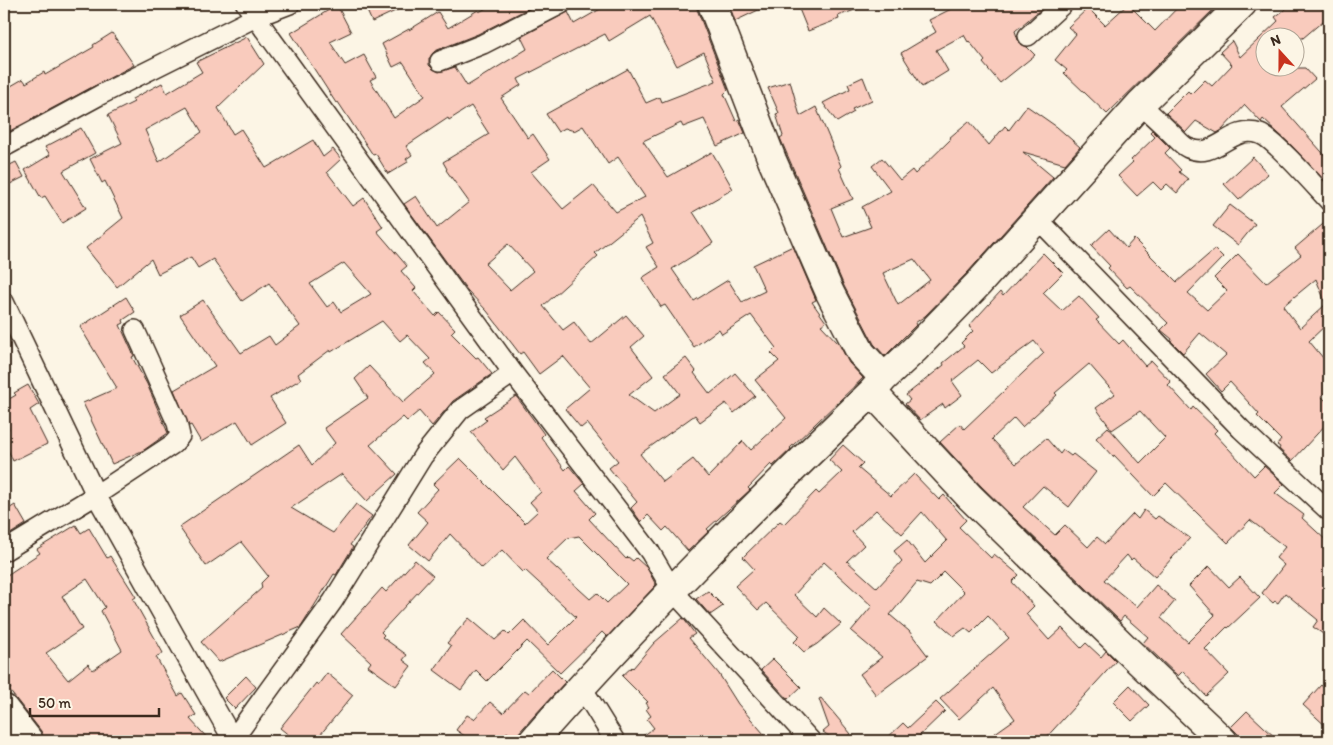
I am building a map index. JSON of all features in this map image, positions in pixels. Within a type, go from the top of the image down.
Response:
[{"type":"street","points":[[4,147],[251,10],[290,4]]},
{"type":"street","points":[[440,61],[483,44],[561,4]]},
{"type":"street","points":[[712,4],[772,160],[830,293],[878,385],[970,497],[1128,652],[1223,741]]},
{"type":"street","points":[[1028,36],[1063,4]]},
{"type":"street","points":[[533,741],[582,686],[755,505],[915,349],[1038,219],[1140,104],[1242,4]]},
{"type":"street","points":[[251,10],[513,373],[650,552],[673,591],[811,741]]},
{"type":"street","points":[[1140,104],[1187,148],[1203,152],[1242,132],[1261,134],[1274,144],[1329,201]]},
{"type":"street","points":[[1038,219],[1241,429],[1329,511]]},
{"type":"street","points":[[4,302],[96,495],[233,741],[333,600],[423,456],[460,410],[513,373]]},
{"type":"street","points":[[4,551],[96,495],[174,444],[180,436],[178,423],[135,330]]},
{"type":"street","points":[[582,686],[615,741]]},
{"type":"street","points":[[4,709],[29,741]]},
{"type":"building","points":[[364,4],[410,4],[372,22]]},
{"type":"building","points":[[494,4],[537,4],[478,34],[435,51],[432,54],[429,59],[429,65],[433,69],[439,72],[455,67],[467,86],[527,49],[521,37],[568,12],[574,24],[609,4],[695,4],[728,90],[724,94],[736,121],[739,119],[745,133],[717,146],[704,119],[683,127],[681,123],[643,141],[668,177],[712,152],[733,189],[693,212],[713,243],[672,269],[694,301],[728,280],[742,302],[765,291],[753,265],[793,246],[816,300],[812,302],[826,322],[821,325],[839,344],[849,363],[863,378],[773,466],[771,464],[748,488],[750,490],[707,529],[709,531],[688,551],[667,527],[663,531],[648,515],[641,522],[631,508],[637,502],[609,468],[618,461],[587,423],[581,428],[565,409],[590,388],[563,356],[539,374],[523,352],[520,354],[487,311],[467,290],[404,204],[416,196],[437,228],[469,202],[446,170],[443,162],[489,134],[471,106],[449,120],[448,118],[406,146],[412,155],[406,159],[408,162],[388,174],[376,154],[373,155],[338,102],[336,103],[291,33],[337,5],[351,32],[330,42],[345,65],[364,55],[376,77],[370,80],[394,118],[425,96],[403,62],[393,67],[382,44],[438,12],[448,28],[478,10],[479,12]],"holes":[[[650,16],[677,66],[704,52],[716,81],[662,102],[660,97],[646,103],[628,69],[546,114],[558,132],[565,128],[574,131],[583,126],[608,164],[618,157],[645,197],[616,212],[593,185],[563,209],[531,172],[550,159],[533,134],[528,138],[501,98],[521,85],[518,79],[605,34],[609,41]],[[640,217],[653,243],[646,247],[659,267],[642,278],[661,307],[665,305],[694,347],[719,329],[722,334],[751,315],[776,348],[771,353],[779,361],[755,380],[786,418],[751,450],[743,441],[708,477],[693,459],[663,482],[640,454],[695,415],[700,422],[726,403],[734,413],[755,396],[735,373],[710,394],[694,373],[696,371],[686,358],[665,374],[680,394],[654,413],[629,395],[653,376],[631,347],[644,336],[626,315],[591,344],[574,322],[563,330],[543,306],[598,256],[595,253]],[[508,244],[533,271],[510,290],[485,264]]]},
{"type":"building","points":[[729,4],[771,4],[735,21]]},
{"type":"building","points":[[797,4],[865,4],[866,6],[838,16],[839,19],[808,31]]},
{"type":"building","points":[[961,4],[1047,4],[1015,31],[1019,43],[1027,47],[1035,55],[1000,83],[983,63],[985,61],[964,35],[936,50],[948,71],[922,87],[901,53],[936,32],[929,20]]},
{"type":"building","points":[[1128,4],[1155,31],[1181,4],[1211,4],[1215,8],[1107,114],[1064,73],[1067,70],[1055,60],[1076,34],[1068,27],[1088,8],[1105,25]]},
{"type":"building","points":[[1292,4],[1318,4],[1329,16],[1306,35],[1306,28],[1271,28],[1278,21],[1275,17]]},
{"type":"building","points":[[112,33],[134,65],[4,134],[4,90],[23,79],[26,83],[44,72],[45,75],[94,47],[93,45]]},
{"type":"building","points":[[247,37],[264,64],[218,108],[233,134],[241,129],[266,168],[313,140],[323,157],[333,149],[341,159],[327,172],[353,206],[364,198],[383,227],[377,231],[407,266],[401,271],[416,288],[413,291],[435,316],[439,312],[455,329],[451,333],[476,358],[478,357],[492,374],[453,401],[432,426],[419,411],[407,421],[403,417],[370,445],[397,474],[367,501],[342,474],[291,508],[333,533],[356,504],[372,516],[350,545],[353,547],[301,627],[219,662],[201,642],[262,588],[261,583],[268,576],[241,542],[206,566],[179,527],[299,445],[312,465],[335,443],[324,428],[368,398],[355,379],[369,366],[403,402],[435,374],[425,363],[430,359],[407,335],[400,341],[382,321],[331,352],[330,350],[298,374],[301,379],[270,398],[286,423],[252,445],[237,421],[201,442],[191,425],[189,426],[174,390],[215,366],[180,315],[203,300],[241,353],[269,336],[275,345],[300,326],[269,283],[242,301],[213,259],[198,268],[191,257],[158,274],[151,259],[117,287],[86,248],[123,218],[105,181],[102,183],[90,159],[122,143],[108,115],[134,102],[132,99],[162,83],[167,93],[202,72],[196,62]],"holes":[[[187,107],[202,132],[159,162],[145,130]],[[344,263],[371,294],[341,312],[334,302],[327,307],[310,284]]]},
{"type":"building","points":[[1232,41],[1240,57],[1256,42],[1256,78],[1306,78],[1306,69],[1315,79],[1282,107],[1329,160],[1329,185],[1292,146],[1263,119],[1261,122],[1245,105],[1217,133],[1196,121],[1186,132],[1166,113],[1188,91],[1191,94],[1205,80],[1212,86],[1232,65],[1220,52]]},
{"type":"building","points":[[863,77],[872,100],[852,109],[854,112],[837,122],[823,103],[850,89],[848,84]]},
{"type":"building","points":[[790,81],[800,116],[816,107],[853,199],[831,208],[843,237],[871,227],[862,207],[891,191],[872,166],[882,158],[900,180],[912,170],[915,174],[950,140],[949,138],[969,121],[989,145],[1005,126],[1009,130],[1027,106],[1057,127],[1080,147],[1065,164],[1023,152],[1053,177],[968,272],[925,316],[915,323],[916,325],[885,356],[874,344],[844,286],[780,138],[783,136],[776,114],[779,113],[768,88]],"holes":[[[914,259],[930,280],[898,305],[883,273]]]},
{"type":"building","points":[[81,128],[95,153],[63,171],[86,208],[62,223],[45,196],[41,198],[25,170],[50,155],[45,147]]},
{"type":"building","points":[[1152,130],[1170,148],[1165,153],[1181,170],[1179,172],[1188,179],[1177,193],[1167,184],[1161,190],[1153,182],[1137,196],[1118,176],[1133,162],[1131,160],[1155,137],[1150,132]]},
{"type":"building","points":[[1253,157],[1268,174],[1239,200],[1224,184]]},
{"type":"building","points":[[16,162],[24,177],[4,187],[4,168]]},
{"type":"building","points":[[1230,205],[1255,224],[1238,245],[1213,226]]},
{"type":"building","points":[[1329,219],[1329,322],[1309,341],[1329,365],[1329,389],[1321,396],[1329,404],[1329,421],[1292,461],[1279,449],[1280,447],[1277,445],[1281,440],[1257,416],[1259,414],[1230,382],[1221,391],[1206,374],[1226,355],[1200,333],[1183,353],[1171,341],[1172,339],[1161,330],[1168,323],[1130,286],[1127,288],[1091,246],[1109,229],[1126,248],[1134,239],[1177,282],[1215,249],[1223,257],[1188,293],[1207,310],[1227,291],[1214,278],[1238,254],[1266,283],[1301,255],[1295,248]],"holes":[[[1316,279],[1326,304],[1300,328],[1283,306]]]},
{"type":"building","points":[[1043,253],[1063,273],[1043,293],[1062,311],[1079,296],[1099,318],[1096,320],[1119,344],[1123,340],[1145,366],[1151,361],[1171,382],[1168,385],[1191,410],[1193,407],[1217,430],[1214,433],[1254,476],[1264,466],[1284,484],[1275,493],[1304,515],[1302,518],[1329,543],[1329,638],[1313,627],[1318,620],[1285,593],[1278,603],[1275,601],[1273,603],[1262,593],[1284,565],[1276,558],[1285,547],[1250,520],[1228,543],[1166,483],[1153,496],[1096,438],[1108,427],[1140,463],[1165,438],[1140,411],[1112,430],[1096,408],[1115,394],[1089,364],[1055,393],[1057,395],[1022,427],[1014,418],[992,439],[1016,464],[1046,438],[1060,454],[1063,450],[1071,456],[1073,454],[1096,472],[1069,507],[1043,486],[1023,507],[1055,535],[1065,525],[1088,547],[1097,537],[1105,544],[1133,514],[1138,519],[1144,510],[1155,519],[1158,516],[1190,538],[1155,577],[1127,555],[1104,580],[1137,607],[1156,585],[1175,601],[1161,618],[1188,642],[1215,615],[1189,586],[1209,566],[1229,587],[1240,577],[1260,598],[1205,649],[1229,674],[1206,696],[1183,671],[1178,676],[1143,643],[1148,637],[1124,616],[1120,621],[981,486],[940,442],[960,424],[964,429],[1044,353],[1034,341],[991,373],[978,360],[952,381],[962,395],[945,408],[943,404],[920,420],[905,404],[910,400],[906,395],[944,365],[943,363],[964,346],[961,343],[973,331],[969,326],[1000,292],[1003,296]]},
{"type":"building","points":[[126,297],[135,312],[123,320],[124,323],[120,325],[134,356],[132,357],[147,384],[168,433],[144,450],[112,464],[83,403],[117,388],[80,327]]},
{"type":"building","points":[[28,385],[39,404],[30,410],[47,444],[13,461],[4,441],[4,432],[9,429],[4,420],[4,402],[16,395],[14,393]]},
{"type":"building","points":[[516,396],[544,434],[541,437],[565,470],[569,466],[584,484],[576,491],[595,513],[589,519],[626,559],[628,557],[633,561],[636,558],[647,568],[656,585],[607,637],[602,632],[560,673],[527,641],[487,681],[476,670],[461,690],[434,670],[451,646],[447,643],[469,618],[495,640],[505,631],[509,635],[524,620],[548,645],[576,617],[525,570],[523,572],[502,550],[482,568],[450,534],[428,561],[409,545],[428,522],[417,512],[438,489],[433,484],[460,458],[525,523],[538,511],[530,502],[541,492],[515,457],[503,470],[471,432],[487,420],[484,417]],"holes":[[[579,536],[627,584],[607,603],[597,593],[590,599],[546,559],[568,538]]]},
{"type":"building","points":[[843,445],[863,463],[858,468],[891,496],[914,474],[939,500],[944,495],[966,520],[959,527],[991,558],[994,554],[1019,575],[1012,582],[1034,606],[1026,614],[1049,640],[1062,628],[1081,648],[1086,643],[1101,657],[1106,651],[1116,661],[1043,741],[984,741],[1015,719],[993,688],[959,719],[940,699],[1009,638],[988,616],[971,633],[965,628],[954,636],[937,621],[964,592],[944,572],[930,586],[917,582],[890,615],[909,631],[928,656],[876,695],[860,674],[882,657],[851,631],[872,606],[824,562],[794,595],[817,617],[824,608],[841,624],[804,652],[794,642],[800,636],[766,603],[758,610],[735,586],[754,569],[743,557],[780,521],[784,524],[816,491],[819,494],[842,472],[829,460]],"holes":[[[876,510],[902,534],[922,512],[947,541],[925,563],[907,540],[894,551],[902,561],[877,588],[847,561],[864,545],[852,532]]]},
{"type":"building","points":[[15,505],[26,524],[4,538],[4,512]]},
{"type":"building","points":[[76,525],[81,533],[89,528],[107,558],[110,556],[136,597],[133,599],[163,653],[156,657],[178,696],[182,693],[196,715],[190,719],[210,741],[44,741],[41,731],[9,690],[11,689],[4,678],[4,577],[40,553],[37,549]],"holes":[[[87,579],[105,607],[101,611],[122,650],[93,670],[88,664],[68,680],[46,653],[82,629],[62,596]]]},
{"type":"building","points":[[415,560],[433,576],[381,632],[384,635],[382,637],[407,655],[403,660],[411,666],[396,686],[368,666],[371,662],[341,634],[382,588],[386,592]]},
{"type":"building","points":[[708,591],[723,606],[710,615],[696,599]]},
{"type":"building","points":[[683,618],[695,634],[689,638],[719,674],[738,704],[770,741],[636,741],[654,728],[647,719],[651,716],[646,709],[649,707],[646,703],[648,702],[622,676],[633,668],[654,643]]},
{"type":"building","points":[[773,659],[801,687],[788,699],[761,670]]},
{"type":"building","points":[[552,669],[565,682],[514,738],[507,732],[500,741],[472,741],[456,730],[467,715],[474,719],[490,702],[503,713],[525,690],[529,693]]},
{"type":"building","points":[[327,673],[353,695],[315,741],[296,741],[280,728],[316,683],[318,685]]},
{"type":"building","points":[[246,676],[256,687],[235,709],[224,698]]},
{"type":"building","points":[[1130,685],[1149,705],[1132,721],[1113,702]]},
{"type":"building","points":[[1321,685],[1329,693],[1329,729],[1303,705]]},
{"type":"building","points":[[821,698],[851,734],[842,741],[836,741],[823,732],[829,727],[819,699]]},
{"type":"building","points":[[936,702],[945,711],[917,738],[921,741],[884,741],[903,723],[908,728]]},
{"type":"building","points":[[1247,711],[1279,741],[1245,741],[1231,727]]}]
